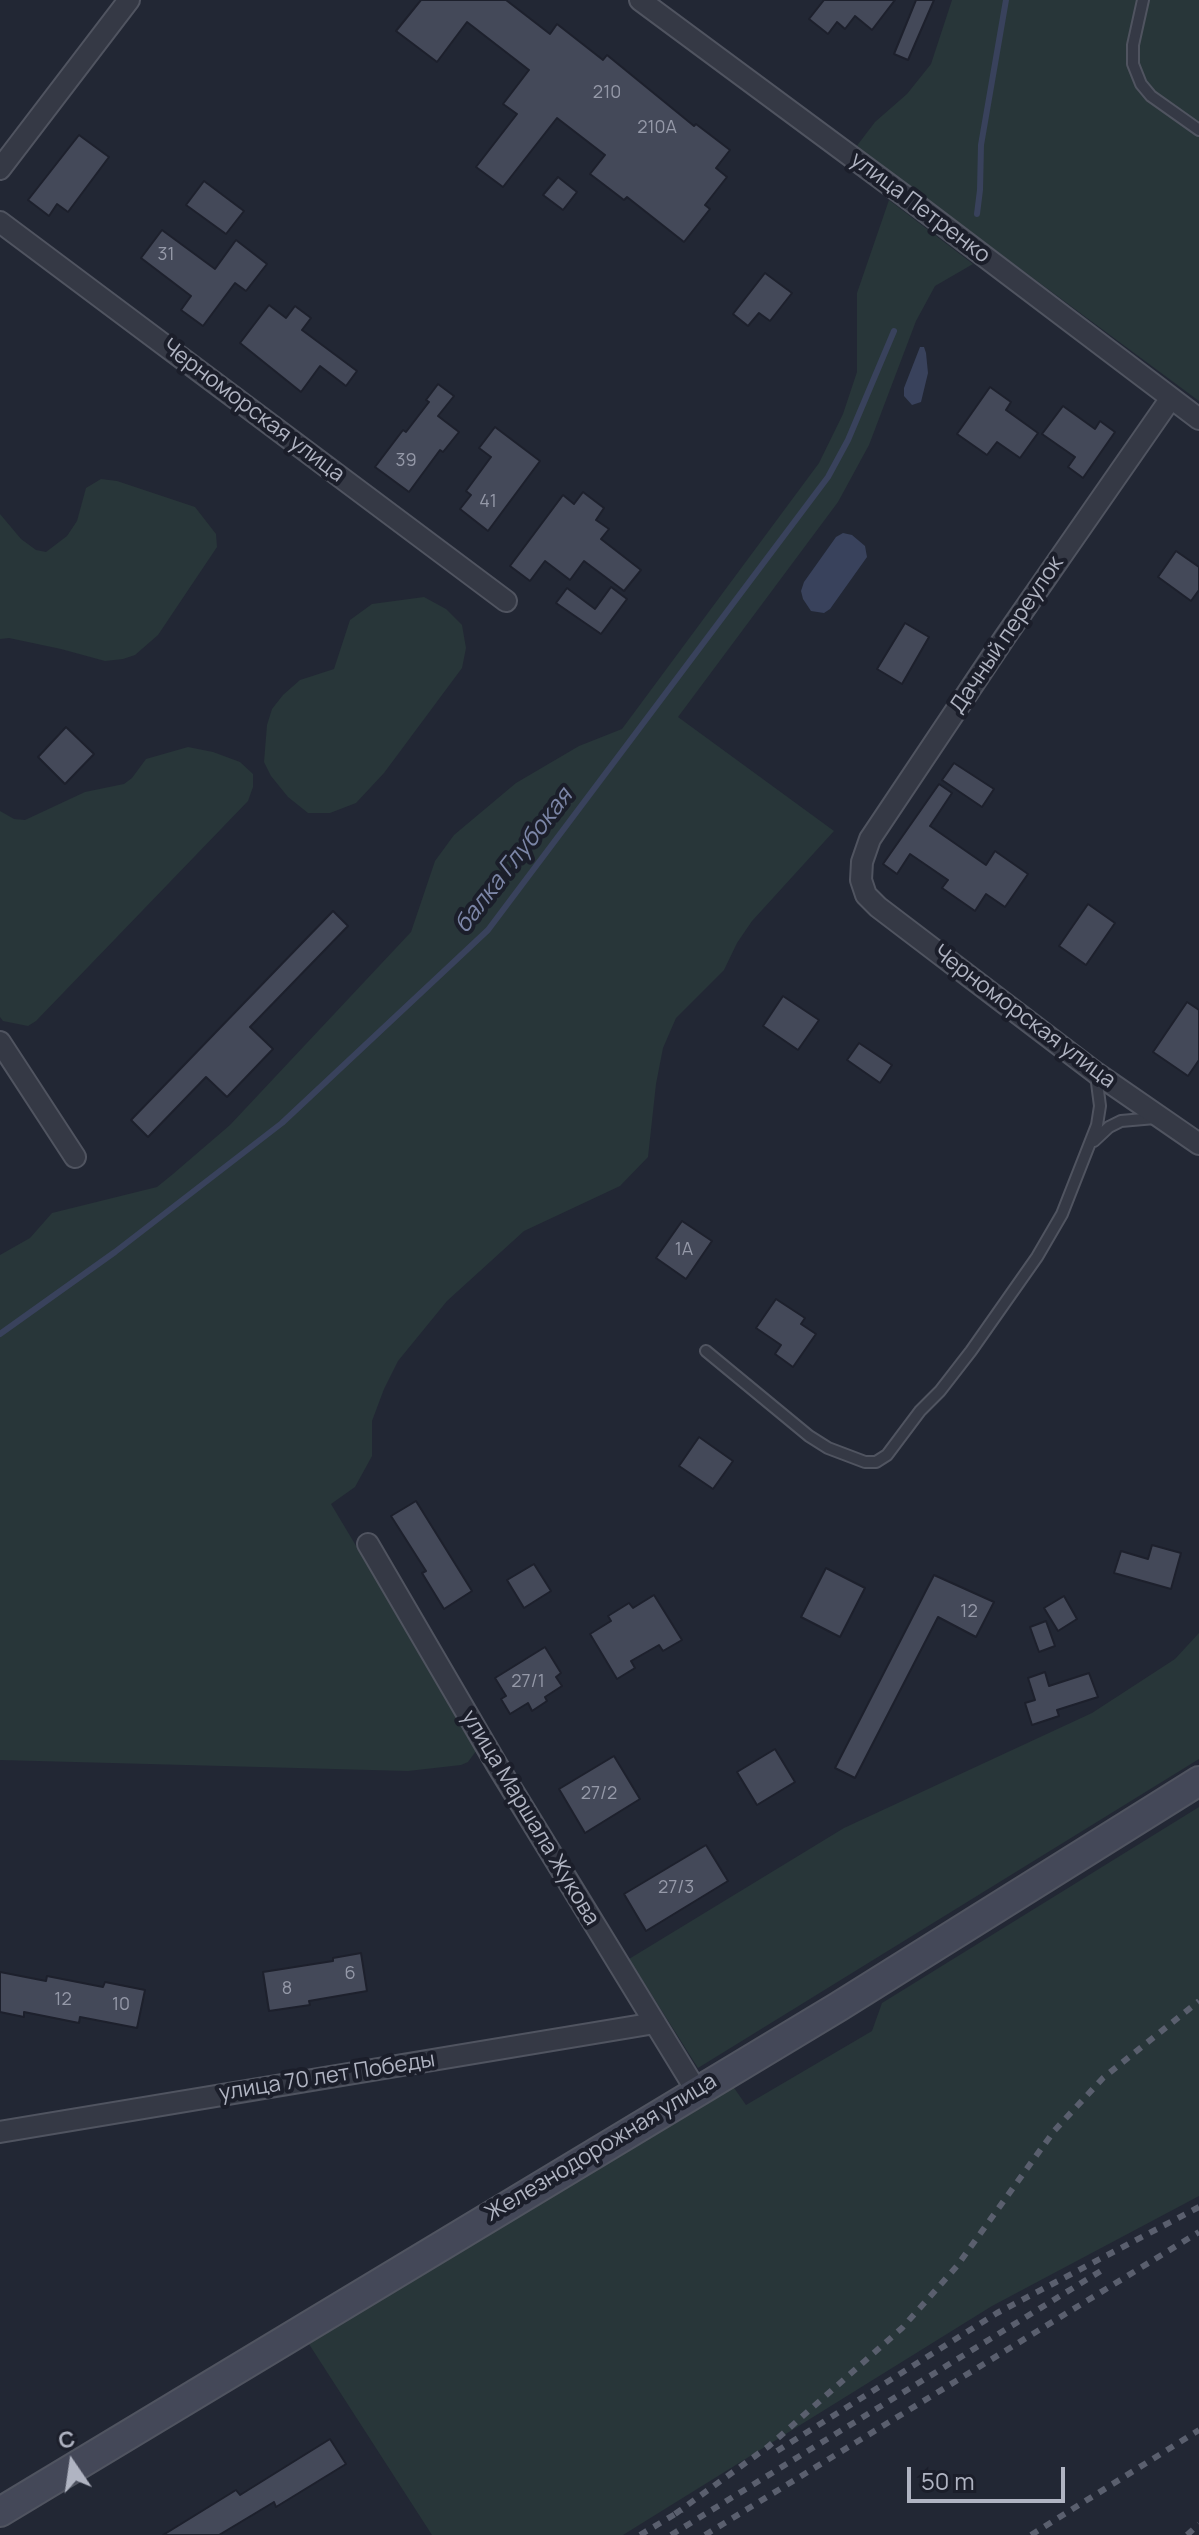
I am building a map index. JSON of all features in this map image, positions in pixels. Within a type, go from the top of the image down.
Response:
[{"type":"main road","name":"Железнодорожная улица","points":[[0,2512],[838,2007],[1199,1781]]},
{"type":"street","points":[[0,169],[129,0]]},
{"type":"street","name":"улица Петренко","points":[[640,0],[1199,419]]},
{"type":"street","name":"Черноморская улица","points":[[0,222],[506,601]]},
{"type":"street","name":"Дачный переулок","points":[[861,880],[862,862],[870,839],[1171,398]]},
{"type":"street","name":"Черноморская улица","points":[[861,880],[866,895],[878,907],[1096,1073],[1199,1144]]},
{"type":"street","points":[[0,1042],[75,1157]]},
{"type":"street","name":"улица Маршала Жукова","points":[[368,1544],[497,1765],[696,2090]]},
{"type":"street","name":"улица 70 лет Победы","points":[[0,2132],[655,2023]]},
{"type":"lane","points":[[1143,0],[1133,45],[1133,64],[1141,84],[1151,96],[1199,130]]},
{"type":"lane","points":[[706,1351],[809,1436],[828,1448],[852,1458],[876,1462],[887,1455],[920,1411],[953,1375],[1037,1257],[1062,1214],[1090,1145],[1100,1106],[1096,1073]]},
{"type":"lane","points":[[1090,1145],[1109,1127],[1121,1121],[1161,1118]]},
{"type":"shaded area","points":[[952,0],[1199,0],[1199,401],[856,147],[875,122],[907,94],[931,64]]},
{"type":"shaded area","points":[[889,200],[973,264],[935,286],[916,321],[869,445],[838,502],[678,717],[834,831],[752,921],[724,970],[676,1018],[663,1048],[648,1157],[620,1186],[524,1231],[447,1301],[398,1361],[372,1421],[372,1456],[355,1487],[331,1504],[476,1751],[468,1762],[461,1765],[408,1771],[0,1760],[0,1255],[30,1238],[52,1213],[157,1187],[173,1174],[230,1125],[411,932],[435,861],[454,835],[516,783],[579,746],[622,729],[819,463],[843,414],[857,372],[857,293]]},
{"type":"shaded area","points":[[101,479],[117,481],[195,507],[216,534],[217,547],[158,635],[135,655],[105,661],[9,638],[0,639],[0,514],[21,539],[36,550],[46,552],[67,536],[77,521],[86,488]]},
{"type":"shaded area","points":[[424,597],[446,609],[462,625],[466,648],[462,668],[384,773],[356,803],[330,813],[308,813],[288,797],[264,762],[267,725],[272,709],[300,680],[334,669],[350,620],[372,604]]},
{"type":"shaded area","points":[[188,747],[240,762],[253,774],[248,801],[36,1021],[28,1026],[3,1021],[0,1017],[0,811],[14,819],[25,820],[85,792],[124,784],[146,759]]},
{"type":"shaded area","points":[[1199,1633],[1199,1759],[698,2068],[629,1959],[844,1828],[1092,1713],[1175,1659]]},
{"type":"shaded area","points":[[1199,1807],[1199,2196],[992,2306],[623,2535],[432,2535],[307,2341],[732,2085],[746,2105],[872,2031],[882,2003]]},
{"type":"water","points":[[920,347],[924,347],[926,353],[928,373],[921,402],[912,405],[904,396],[904,388]]},
{"type":"water","points":[[843,533],[852,535],[865,546],[867,557],[830,609],[824,613],[811,611],[801,591],[804,582],[836,537]]},
{"type":"building","points":[[421,0],[506,0],[550,34],[557,24],[603,60],[607,55],[694,126],[696,124],[730,150],[716,168],[727,177],[705,205],[710,209],[684,242],[627,197],[624,200],[590,174],[605,155],[557,118],[503,187],[476,167],[517,114],[503,104],[529,70],[467,22],[437,62],[396,31]]},
{"type":"building","points":[[824,0],[895,0],[872,30],[855,16],[845,29],[837,22],[828,34],[809,19]]},
{"type":"building","points":[[916,0],[934,0],[908,60],[894,54]]},
{"type":"building","points":[[79,135],[109,157],[68,212],[57,204],[49,216],[28,200]]},
{"type":"building","points":[[558,177],[577,192],[563,210],[543,195]]},
{"type":"building","points":[[204,181],[244,211],[226,234],[186,205]]},
{"type":"building","points":[[162,230],[215,269],[236,240],[267,264],[246,291],[235,283],[203,326],[181,310],[191,296],[141,258]]},
{"type":"building","points":[[765,273],[792,293],[770,321],[759,313],[748,326],[733,314]]},
{"type":"building","points":[[269,305],[286,318],[295,306],[311,318],[302,330],[357,371],[346,386],[320,366],[301,392],[240,343]]},
{"type":"building","points":[[438,384],[454,396],[438,416],[459,432],[443,452],[440,450],[409,492],[375,467],[429,402],[426,400]]},
{"type":"building","points":[[990,387],[1011,402],[1006,410],[1038,433],[1020,458],[997,442],[987,455],[957,434]]},
{"type":"building","points":[[1063,406],[1095,429],[1100,421],[1115,432],[1083,478],[1068,467],[1075,457],[1042,434]]},
{"type":"building","points":[[495,427],[540,461],[488,531],[460,509],[471,495],[466,491],[491,457],[479,448]]},
{"type":"building","points":[[583,492],[604,508],[596,520],[609,529],[601,539],[641,570],[624,591],[584,561],[570,580],[545,561],[530,581],[510,566],[563,495],[574,504]]},
{"type":"building","points":[[1176,551],[1199,567],[1199,590],[1191,601],[1158,577]]},
{"type":"building","points":[[611,587],[627,599],[601,634],[556,603],[567,588],[595,609]]},
{"type":"building","points":[[905,623],[929,637],[902,684],[877,669]]},
{"type":"building","points":[[66,727],[94,754],[65,784],[38,757]]},
{"type":"building","points":[[954,763],[994,789],[982,807],[942,780]]},
{"type":"building","points":[[939,784],[952,793],[930,826],[986,865],[995,851],[1028,874],[1005,907],[986,894],[975,911],[942,888],[948,880],[910,854],[897,874],[883,864]]},
{"type":"building","points":[[1088,904],[1115,923],[1086,965],[1059,946]]},
{"type":"building","points":[[333,911],[348,926],[250,1027],[273,1049],[227,1097],[206,1077],[148,1137],[131,1120]]},
{"type":"building","points":[[783,996],[819,1020],[798,1050],[763,1026]]},
{"type":"building","points":[[1187,1002],[1199,1010],[1199,1060],[1188,1076],[1153,1052]]},
{"type":"building","points":[[859,1043],[892,1065],[880,1083],[847,1060]]},
{"type":"building","points":[[682,1221],[712,1241],[686,1279],[656,1258]]},
{"type":"building","points":[[776,1299],[805,1318],[801,1324],[816,1334],[793,1367],[775,1354],[781,1345],[756,1328]]},
{"type":"building","points":[[699,1437],[733,1461],[713,1489],[679,1466]]},
{"type":"building","points":[[416,1501],[472,1591],[444,1609],[422,1573],[426,1571],[391,1516]]},
{"type":"building","points":[[1152,1545],[1181,1553],[1171,1589],[1114,1573],[1121,1551],[1148,1559]]},
{"type":"building","points":[[534,1564],[551,1591],[524,1608],[507,1580]]},
{"type":"building","points":[[826,1568],[865,1588],[840,1637],[801,1617]]},
{"type":"building","points":[[934,1575],[994,1602],[976,1637],[938,1617],[855,1778],[835,1768]]},
{"type":"building","points":[[654,1595],[682,1640],[663,1651],[659,1645],[631,1661],[635,1668],[617,1679],[590,1634],[611,1621],[608,1616],[629,1603],[633,1608]]},
{"type":"building","points":[[1064,1596],[1077,1619],[1058,1631],[1044,1608]]},
{"type":"building","points":[[1046,1621],[1055,1646],[1039,1652],[1030,1627]]},
{"type":"building","points":[[545,1647],[561,1673],[556,1677],[562,1686],[545,1697],[547,1701],[532,1711],[528,1703],[510,1714],[501,1699],[506,1696],[495,1678]]},
{"type":"building","points":[[1045,1672],[1049,1686],[1089,1673],[1098,1697],[1057,1710],[1059,1716],[1032,1725],[1025,1703],[1035,1700],[1028,1678]]},
{"type":"building","points":[[775,1749],[795,1782],[757,1805],[737,1772]]},
{"type":"building","points":[[614,1756],[640,1799],[585,1833],[559,1789]]},
{"type":"building","points":[[706,1845],[728,1881],[646,1931],[624,1894]]},
{"type":"building","points":[[361,1953],[367,1991],[269,2011],[263,1972],[333,1961],[333,1958]]},
{"type":"building","points":[[0,1972],[46,1981],[47,1976],[103,1987],[105,1982],[145,1990],[137,2028],[80,2017],[79,2023],[24,2012],[24,2017],[0,2012]]},
{"type":"building","points":[[330,2439],[346,2464],[276,2507],[274,2502],[219,2535],[163,2535],[236,2490],[240,2495]]},
{"type":"waterway","name":"балка Глубокая","points":[[977,214],[981,145],[1006,0]]},
{"type":"waterway","name":"балка Глубокая","points":[[0,1334],[115,1252],[282,1123],[488,930],[828,477],[848,440],[894,331]]},
{"type":"railway","points":[[675,2514],[769,2446],[902,2328],[957,2266],[1054,2131],[1103,2078],[1199,2001]]},
{"type":"railway","points":[[777,2451],[997,2313],[1199,2207]]},
{"type":"railway","points":[[705,2535],[1199,2232]]},
{"type":"railway","points":[[671,2535],[1104,2269]]},
{"type":"railway","points":[[1031,2535],[1199,2430]]},
{"type":"railway","points":[[640,2535],[682,2510]]},
{"type":"railway","points":[[1187,2535],[1199,2524]]}]
